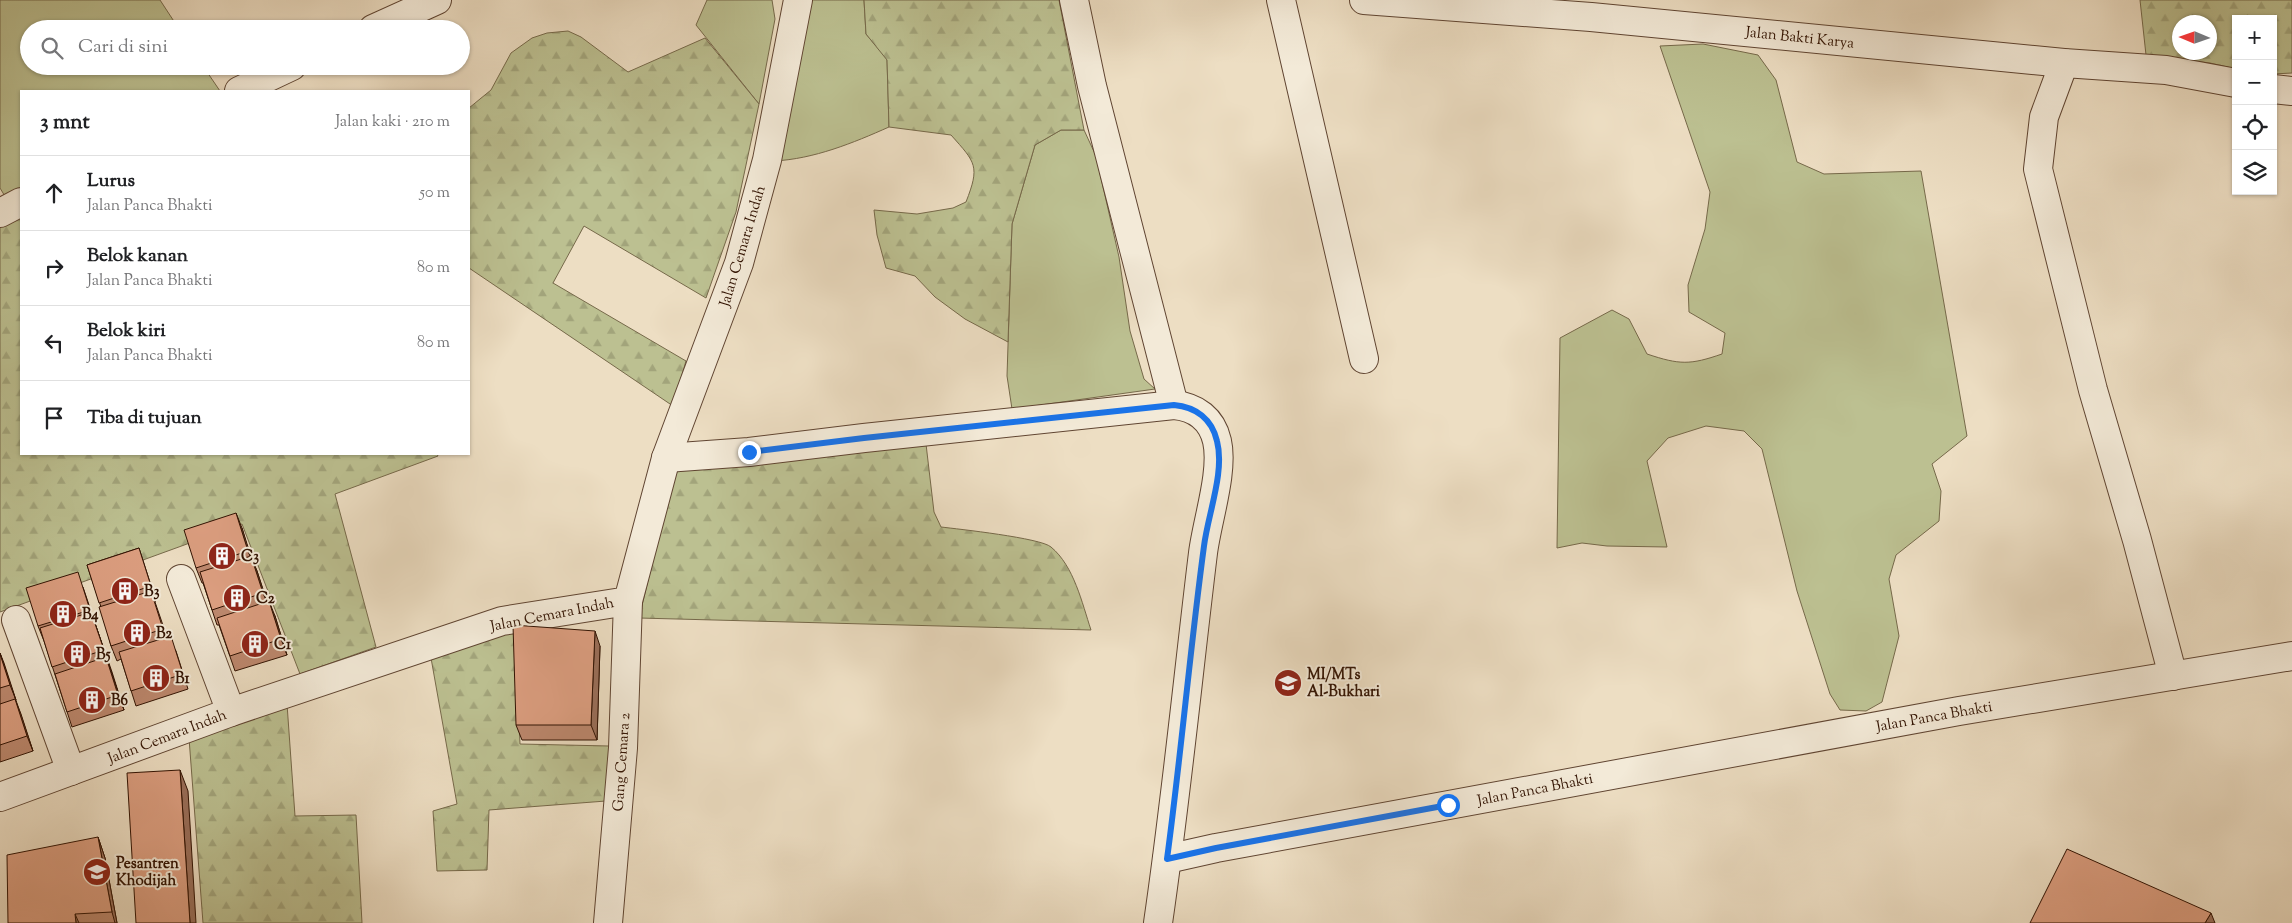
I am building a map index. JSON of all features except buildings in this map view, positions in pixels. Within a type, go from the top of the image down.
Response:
[{"type":"street","points":[[393,20],[437,0]]},
{"type":"street","name":"Jalan Cemara Indah","points":[[0,797],[231,712],[502,621],[628,600],[666,458],[740,263],[767,160],[798,0]]},
{"type":"street","points":[[1074,0],[1094,96],[1174,405]]},
{"type":"street","points":[[1281,0],[1364,359]]},
{"type":"street","name":"Jalan Bakti Karya","points":[[1364,0],[1591,17],[2064,63],[2166,70],[2232,82]]},
{"type":"street","points":[[2064,63],[2044,116],[2038,170],[2092,390],[2137,540],[2174,676]]},
{"type":"street","points":[[240,90],[273,75]]},
{"type":"street","points":[[2277,89],[2292,91]]},
{"type":"street","points":[[0,213],[20,203]]},
{"type":"street","points":[[666,458],[749,452],[1174,405],[1198,411],[1209,423],[1217,439],[1220,458],[1204,542],[1158,923]]},
{"type":"street","points":[[181,578],[231,712]]},
{"type":"street","name":"Gang Cemara 2","points":[[608,923],[623,748],[628,600]]},
{"type":"street","points":[[16,620],[71,771]]},
{"type":"street","name":"Jalan Panca Bhakti","points":[[1167,859],[1216,848],[1959,711],[2292,656]]},
{"type":"green space","points":[[0,0],[160,0],[173,20],[20,20],[20,75],[209,75],[219,90],[20,90],[20,191],[6,198],[0,188]]},
{"type":"green space","points":[[707,0],[772,0],[775,19],[759,104],[696,25]]},
{"type":"green space","points":[[804,0],[864,0],[866,34],[887,59],[889,127],[818,154],[774,161]]},
{"type":"green space","points":[[864,0],[1059,0],[1084,130],[1061,130],[1035,145],[1012,224],[1008,342],[965,319],[935,297],[915,276],[886,268],[877,235],[874,210],[917,214],[953,208],[966,202],[974,172],[966,152],[951,135],[889,127],[887,60],[866,34]]},
{"type":"green space","points":[[2140,0],[2292,0],[2292,73],[2277,74],[2277,15],[2232,15],[2232,68],[2186,60],[2217,60],[2217,15],[2172,15],[2172,58],[2146,55]]},
{"type":"green space","points":[[568,31],[581,37],[628,72],[705,38],[759,104],[736,212],[706,298],[584,226],[553,283],[686,361],[673,406],[470,269],[470,107],[491,90],[511,53],[532,38],[547,33]]},
{"type":"green space","points":[[1703,44],[1758,55],[1776,80],[1797,162],[1824,174],[1921,171],[1967,436],[1932,464],[1941,491],[1939,521],[1896,555],[1889,579],[1899,636],[1882,702],[1866,711],[1840,710],[1830,694],[1797,591],[1762,449],[1744,431],[1706,426],[1668,438],[1647,461],[1667,547],[1607,546],[1582,543],[1557,548],[1560,338],[1612,310],[1629,319],[1647,354],[1677,362],[1693,362],[1722,354],[1725,333],[1689,312],[1688,285],[1705,229],[1710,192],[1660,46]]},
{"type":"green space","points":[[1061,130],[1084,130],[1096,156],[1119,257],[1130,331],[1144,379],[1155,389],[1012,409],[1007,376],[1012,224],[1035,145]]},
{"type":"green space","points":[[20,209],[20,455],[438,455],[335,494],[376,647],[300,674],[242,524],[0,612],[0,220]]},
{"type":"green space","points":[[926,444],[934,512],[941,527],[1016,537],[1032,540],[1051,547],[1066,564],[1071,574],[1091,630],[639,618],[664,514],[677,470]]},
{"type":"green space","points":[[515,629],[520,744],[609,746],[606,801],[489,810],[487,870],[437,871],[433,811],[457,804],[431,658]]},
{"type":"green space","points":[[287,704],[295,816],[356,815],[362,923],[203,923],[189,738]]},
{"type":"place","name":"C3","points":[[222,556]]},
{"type":"place","name":"B3","points":[[125,591]]},
{"type":"place","name":"C2","points":[[237,598]]},
{"type":"place","name":"B4","points":[[63,614]]},
{"type":"place","name":"B2","points":[[137,633]]},
{"type":"place","name":"C1","points":[[255,644]]},
{"type":"place","name":"B5","points":[[77,654]]},
{"type":"place","name":"B1","points":[[156,678]]},
{"type":"place","name":"MI/MTs Al-Bukhari","points":[[1288,683]]},
{"type":"place","name":"B6","points":[[92,700]]},
{"type":"place","name":"Pesantren Khodijah","points":[[97,872]]},
{"type":"route","points":[[749,452],[1174,405],[1198,411],[1209,423],[1217,439],[1220,458],[1204,542],[1167,859],[1216,848],[1448,805]]}]
